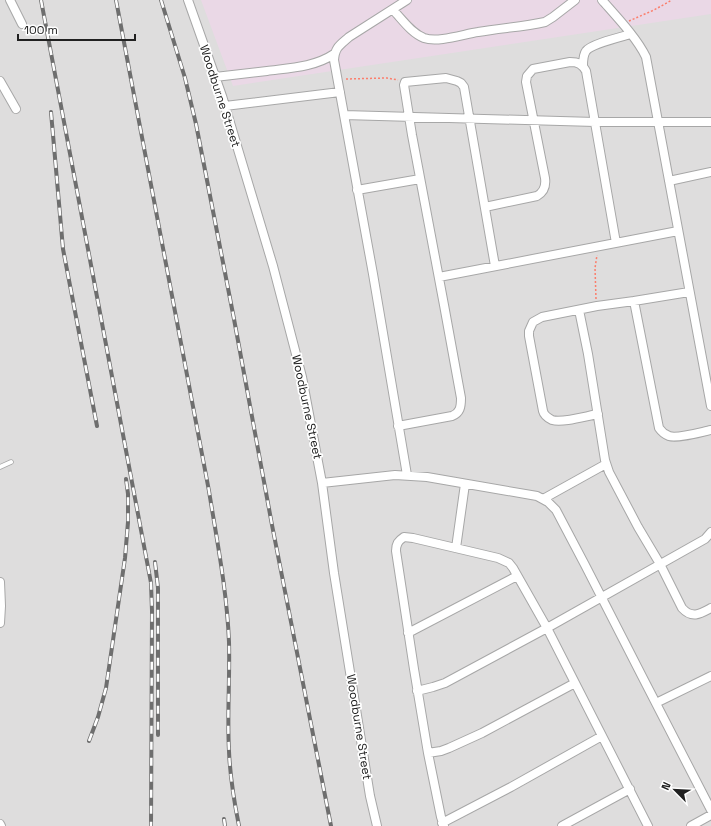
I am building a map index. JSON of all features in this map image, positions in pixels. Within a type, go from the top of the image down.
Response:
[{"type":"street","points":[[10,0],[22,24]]},
{"type":"street","name":"Woodburne Street","points":[[188,0],[225,106],[273,266],[302,377],[322,483],[334,573],[367,780],[377,826]]},
{"type":"street","points":[[407,475],[334,54],[337,48],[349,37],[408,0]]},
{"type":"street","points":[[393,10],[417,34],[432,40],[545,22],[553,18],[575,0]]},
{"type":"street","points":[[602,0],[631,34],[646,57],[668,182],[711,406]]},
{"type":"street","points":[[583,66],[585,52],[591,46],[631,34]]},
{"type":"street","points":[[215,77],[316,63],[327,59],[334,54]]},
{"type":"street","points":[[485,207],[538,196],[543,192],[545,178],[526,82],[527,76],[533,69],[570,62],[580,63],[586,71],[616,243]]},
{"type":"street","points":[[398,426],[452,416],[460,409],[461,398],[409,117],[404,85],[405,82],[446,78],[457,80],[464,87],[495,266]]},
{"type":"street","points":[[0,81],[16,109]]},
{"type":"street","points":[[225,106],[340,92]]},
{"type":"street","points":[[344,115],[595,122],[711,122]]},
{"type":"street","points":[[668,182],[711,172]]},
{"type":"street","points":[[358,190],[420,179]]},
{"type":"street","points":[[439,276],[678,231]]},
{"type":"street","points":[[598,414],[562,420],[552,420],[544,415],[529,336],[529,330],[533,322],[542,317],[597,306],[634,302],[689,292]]},
{"type":"street","points":[[634,302],[659,428],[667,436],[674,437],[711,430]]},
{"type":"street","points":[[579,310],[588,354],[606,464],[609,472],[638,527],[660,564],[682,608],[687,613],[696,614],[701,614],[711,608]]},
{"type":"street","points":[[543,499],[606,464]]},
{"type":"street","points":[[322,483],[407,475],[529,494],[543,499],[552,505],[602,598],[711,810]]},
{"type":"street","points":[[456,548],[465,484]]},
{"type":"street","points":[[417,691],[445,683],[547,628],[706,539],[711,532]]},
{"type":"street","points":[[602,736],[443,824],[417,691],[396,551],[397,543],[404,537],[413,538],[498,558],[504,560],[513,568],[547,628],[648,826]]},
{"type":"street","points":[[408,633],[517,576]]},
{"type":"street","points":[[0,582],[0,623]]},
{"type":"street","points":[[656,703],[711,676]]},
{"type":"street","points":[[428,753],[441,751],[476,736],[575,683]]},
{"type":"street","points":[[562,826],[630,789]]},
{"type":"street","points":[[691,826],[711,815]]},
{"type":"lane","points":[[0,467],[11,462]]},
{"type":"path","points":[[622,24],[654,10],[672,0]]},
{"type":"path","points":[[338,79],[386,78],[405,82]]},
{"type":"path","points":[[597,306],[595,268],[598,246]]},
{"type":"shaded area","points":[[0,0],[711,0],[711,826],[0,826]]},
{"type":"shaded area","points":[[201,0],[711,0],[711,14],[233,86]]},
{"type":"railway","points":[[41,0],[151,583],[151,826]]},
{"type":"railway","points":[[116,0],[209,491],[221,566],[229,642],[228,724],[230,760],[232,788],[239,826]]},
{"type":"railway","points":[[161,0],[185,78],[196,124],[331,826]]},
{"type":"railway","points":[[51,112],[63,249],[97,426]]},
{"type":"railway","points":[[89,741],[98,717],[106,688],[125,558],[128,522],[128,494],[126,479]]},
{"type":"railway","points":[[155,562],[158,588],[158,735]]},
{"type":"railway","points":[[224,819],[225,826]]}]
